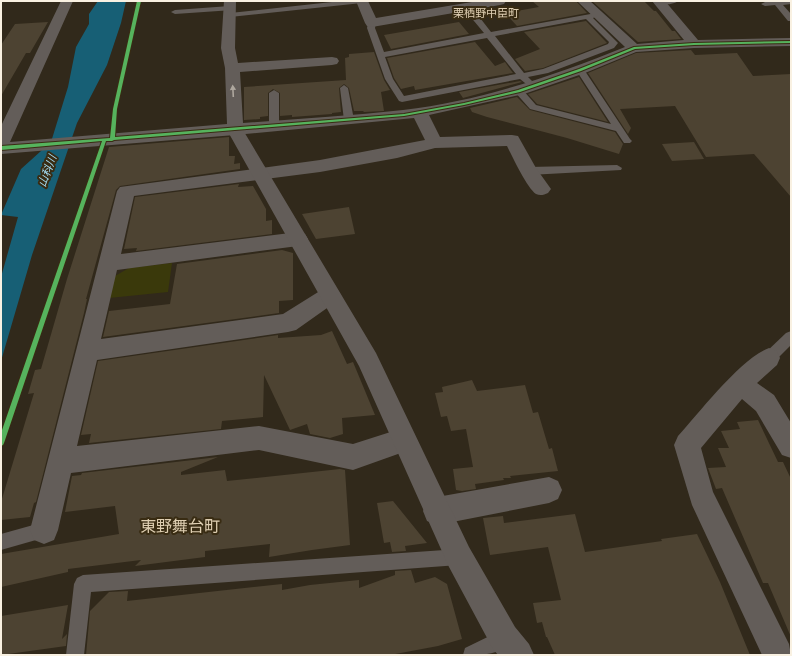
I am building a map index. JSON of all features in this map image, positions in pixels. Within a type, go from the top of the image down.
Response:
[{"type":"street","points":[[67,1],[4,146],[95,141],[235,130],[420,113],[519,91],[580,70],[634,48],[694,44],[791,42]]},
{"type":"street","points":[[362,1],[372,23],[500,1]]},
{"type":"street","points":[[582,1],[593,16],[634,48]]},
{"type":"street","points":[[659,2],[694,44]]},
{"type":"street","points":[[230,8],[228,48],[232,68],[235,130],[368,360],[403,440],[459,557],[511,646]]},
{"type":"street","points":[[232,68],[332,61]]},
{"type":"street","points":[[420,113],[435,144]]},
{"type":"street","points":[[44,530],[126,191],[260,174],[395,153],[435,144],[512,140],[529,171],[542,189]]},
{"type":"street","points":[[109,264],[298,240]]},
{"type":"street","points":[[88,351],[288,323],[330,295]]},
{"type":"street","points":[[769,358],[740,384],[687,445],[702,496],[778,655]]},
{"type":"street","points":[[740,384],[765,403],[791,446]]},
{"type":"street","points":[[61,461],[259,438],[353,457],[403,440]]},
{"type":"street","points":[[437,510],[549,490]]},
{"type":"lane","points":[[175,12],[362,1]]},
{"type":"lane","points":[[659,2],[674,1]]},
{"type":"lane","points":[[765,4],[791,2]]},
{"type":"lane","points":[[777,3],[791,19]]},
{"type":"lane","points":[[467,7],[522,76],[534,86]]},
{"type":"lane","points":[[372,23],[371,28],[380,55],[389,79],[402,99],[545,71],[611,46],[614,43],[593,16],[380,55]]},
{"type":"lane","points":[[580,70],[627,141]]},
{"type":"lane","points":[[344,88],[349,120]]},
{"type":"lane","points":[[519,91],[533,106],[619,129]]},
{"type":"lane","points":[[274,93],[274,126]]},
{"type":"lane","points":[[529,171],[617,168]]},
{"type":"lane","points":[[769,358],[791,337]]},
{"type":"lane","points":[[1,542],[44,530]]},
{"type":"lane","points":[[75,655],[83,584],[459,557]]},
{"type":"lane","points":[[472,655],[511,646]]},
{"type":"shaded area","points":[[172,263],[168,292],[109,298],[115,276],[129,268]]},
{"type":"water","name":"山科川","points":[[98,1],[126,1],[121,23],[107,65],[77,123],[32,255],[1,361],[1,277],[18,217],[1,215],[21,169],[51,142],[68,87],[76,47],[89,24],[89,14]]},
{"type":"building","points":[[532,1],[576,1],[587,13],[517,26],[505,13],[539,7]]},
{"type":"building","points":[[592,1],[644,1],[654,11],[656,11],[672,31],[675,31],[681,39],[638,42]]},
{"type":"building","points":[[586,21],[607,43],[543,68],[525,71],[515,59],[540,49],[524,32]]},
{"type":"building","points":[[48,22],[30,53],[26,53],[1,96],[1,45],[15,24]]},
{"type":"building","points":[[459,22],[469,34],[391,49],[384,35]]},
{"type":"building","points":[[475,42],[495,66],[505,62],[513,73],[415,90],[414,86],[401,89],[394,78],[387,58]]},
{"type":"building","points":[[691,50],[695,55],[737,53],[753,76],[791,74],[791,197],[754,154],[706,157],[675,106],[620,109],[631,128],[628,134],[588,73],[636,53]]},
{"type":"building","points":[[374,52],[384,80],[390,90],[381,92],[384,111],[354,111],[349,88],[344,84],[339,88],[341,112],[292,117],[292,115],[280,116],[280,93],[273,89],[268,93],[268,116],[260,117],[260,119],[244,120],[244,87],[346,80],[345,58],[349,57],[349,54]]},
{"type":"building","points":[[579,77],[608,122],[537,104],[528,94]]},
{"type":"building","points":[[520,81],[522,82],[463,98],[459,92]]},
{"type":"building","points":[[517,97],[530,110],[615,132],[623,144],[619,154],[567,138],[487,117],[472,112],[470,108]]},
{"type":"building","points":[[229,137],[229,156],[235,156],[234,164],[240,163],[240,169],[120,186],[116,190],[86,299],[84,313],[36,502],[34,503],[30,517],[1,520],[1,502],[34,393],[28,394],[35,370],[41,369],[67,279],[109,147]]},
{"type":"building","points":[[694,142],[704,159],[672,161],[662,144]]},
{"type":"building","points":[[239,184],[238,187],[253,186],[266,209],[266,221],[272,220],[272,234],[136,251],[137,248],[124,249],[135,197]]},
{"type":"building","points":[[349,207],[355,234],[316,239],[302,214]]},
{"type":"building","points":[[282,250],[293,253],[293,300],[279,301],[279,313],[103,337],[109,311],[170,304],[177,264]]},
{"type":"building","points":[[332,331],[347,364],[353,362],[375,415],[342,418],[343,434],[330,438],[310,434],[307,424],[290,430],[264,375],[263,417],[222,421],[221,429],[89,443],[91,434],[81,435],[98,361],[278,335],[278,338],[321,335]]},
{"type":"building","points":[[472,380],[477,391],[525,385],[533,413],[538,412],[549,449],[552,448],[558,471],[510,476],[511,478],[503,478],[504,480],[475,484],[476,489],[462,491],[456,490],[453,469],[473,467],[466,429],[451,431],[447,416],[441,417],[435,393],[443,392],[442,387]]},
{"type":"building","points":[[758,420],[778,462],[783,462],[791,479],[791,637],[768,583],[763,583],[722,488],[716,489],[708,468],[726,467],[718,448],[729,448],[721,431],[740,429],[737,422]]},
{"type":"building","points":[[218,457],[181,472],[181,475],[225,470],[227,481],[340,469],[345,470],[350,545],[269,557],[270,544],[205,551],[205,557],[135,566],[141,560],[68,569],[68,572],[1,587],[1,554],[119,534],[115,506],[65,512],[72,476],[81,475],[82,473]]},
{"type":"building","points":[[393,501],[427,543],[405,546],[406,551],[392,552],[390,542],[384,543],[377,503]]},
{"type":"building","points":[[575,514],[585,552],[662,541],[661,539],[697,534],[720,582],[750,655],[555,655],[546,637],[542,622],[537,623],[533,603],[561,600],[548,547],[490,555],[483,518],[503,516],[504,523]]},
{"type":"building","points":[[411,570],[415,583],[435,577],[447,584],[462,639],[438,646],[390,655],[86,655],[90,611],[109,592],[128,591],[127,601],[282,584],[282,590],[310,585],[359,580],[359,588],[395,575],[395,571]]},
{"type":"building","points":[[68,605],[62,639],[67,634],[66,646],[1,655],[1,616]]},
{"type":"cycle path","points":[[112,140],[115,109],[139,1]]},
{"type":"cycle path","points":[[1,148],[404,115],[464,104],[519,91],[580,70],[634,48],[694,44],[791,42]]},
{"type":"cycle path","points":[[1,443],[104,141]]},
{"type":"district","name":"栗栖野中臣町","points":[[486,13]]},
{"type":"district","name":"東野舞台町","points":[[180,526]]}]
